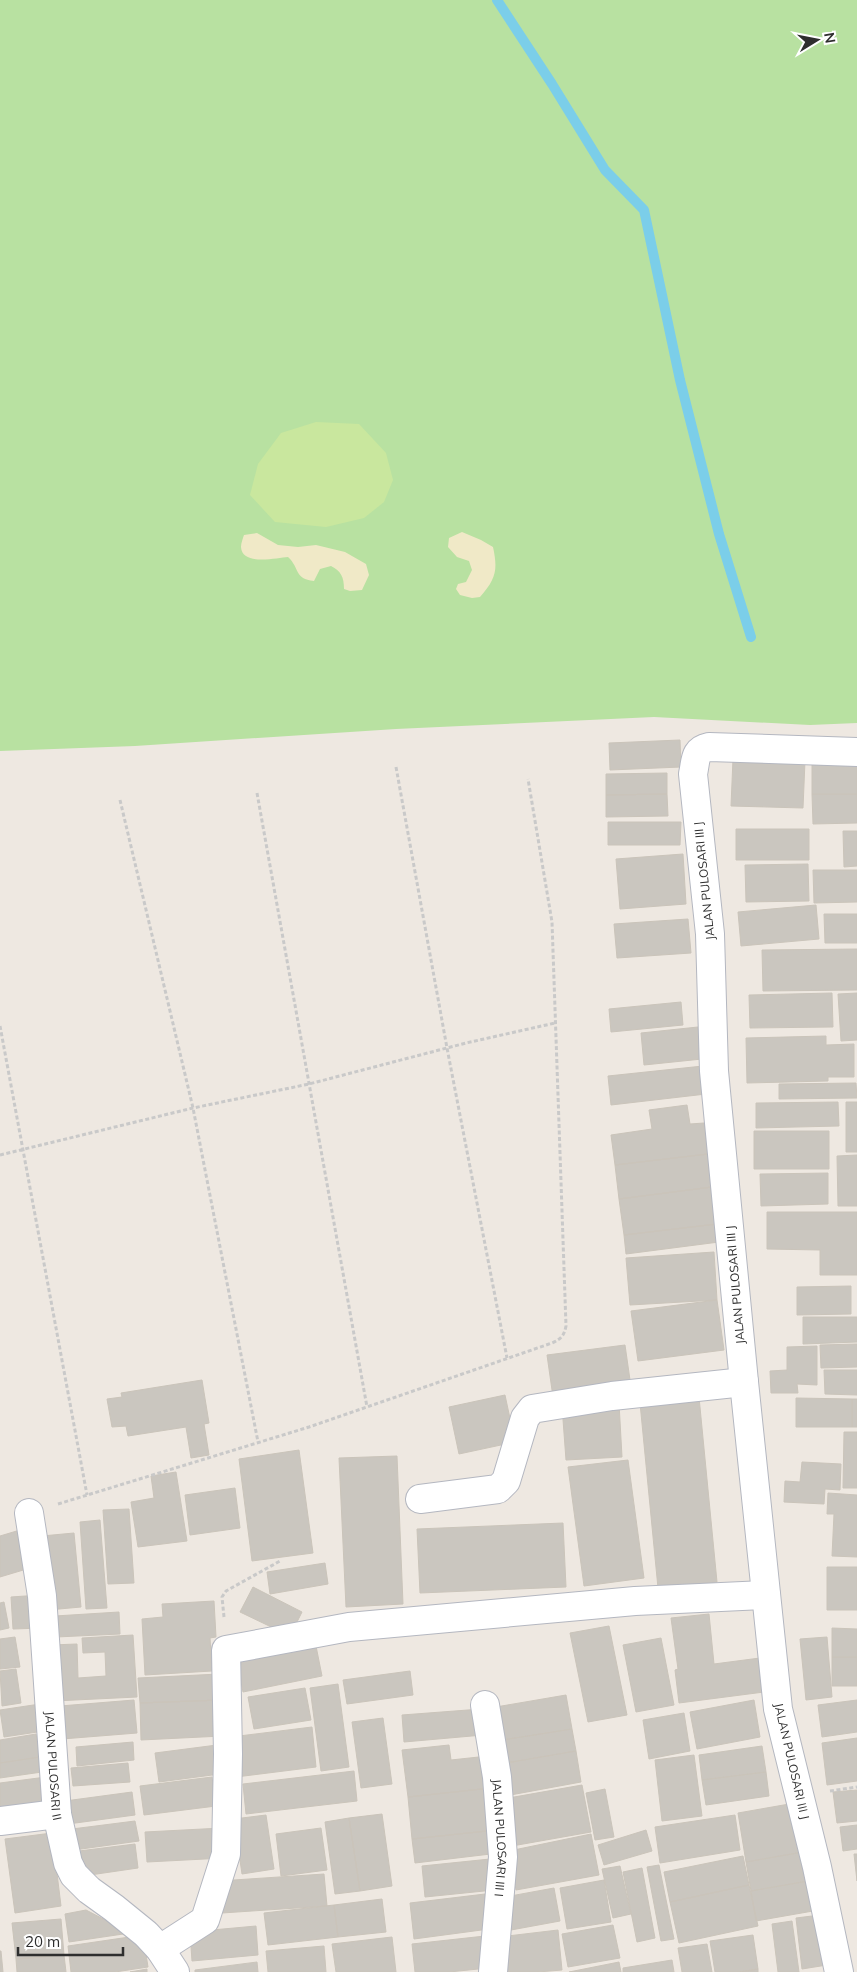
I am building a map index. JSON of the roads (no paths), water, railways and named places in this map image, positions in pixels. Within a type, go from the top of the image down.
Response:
[{"type":"street","name":"JALAN PULOSARI III J","points":[[839,1972],[817,1867],[778,1709],[714,1071],[710,934],[693,774],[698,752],[701,748],[709,746],[857,752]]},
{"type":"street","points":[[420,1499],[498,1488],[503,1485],[506,1481],[525,1418],[532,1409],[612,1396],[744,1382]]},
{"type":"street","name":"JALAN PULOSARI II","points":[[29,1513],[42,1596],[58,1814],[68,1863],[74,1875],[89,1890],[146,1934],[160,1949],[175,1972]]},
{"type":"street","points":[[160,1949],[205,1920],[226,1854],[228,1754],[226,1650],[349,1627],[635,1601],[766,1595]]},
{"type":"street","name":"JALAN PULOSARI III I","points":[[485,1705],[497,1777],[503,1857],[493,1972]]},
{"type":"street","points":[[0,1821],[58,1814]]},
{"type":"waterway","points":[[497,0],[605,170],[644,210],[680,380],[719,534],[751,637]]}]
